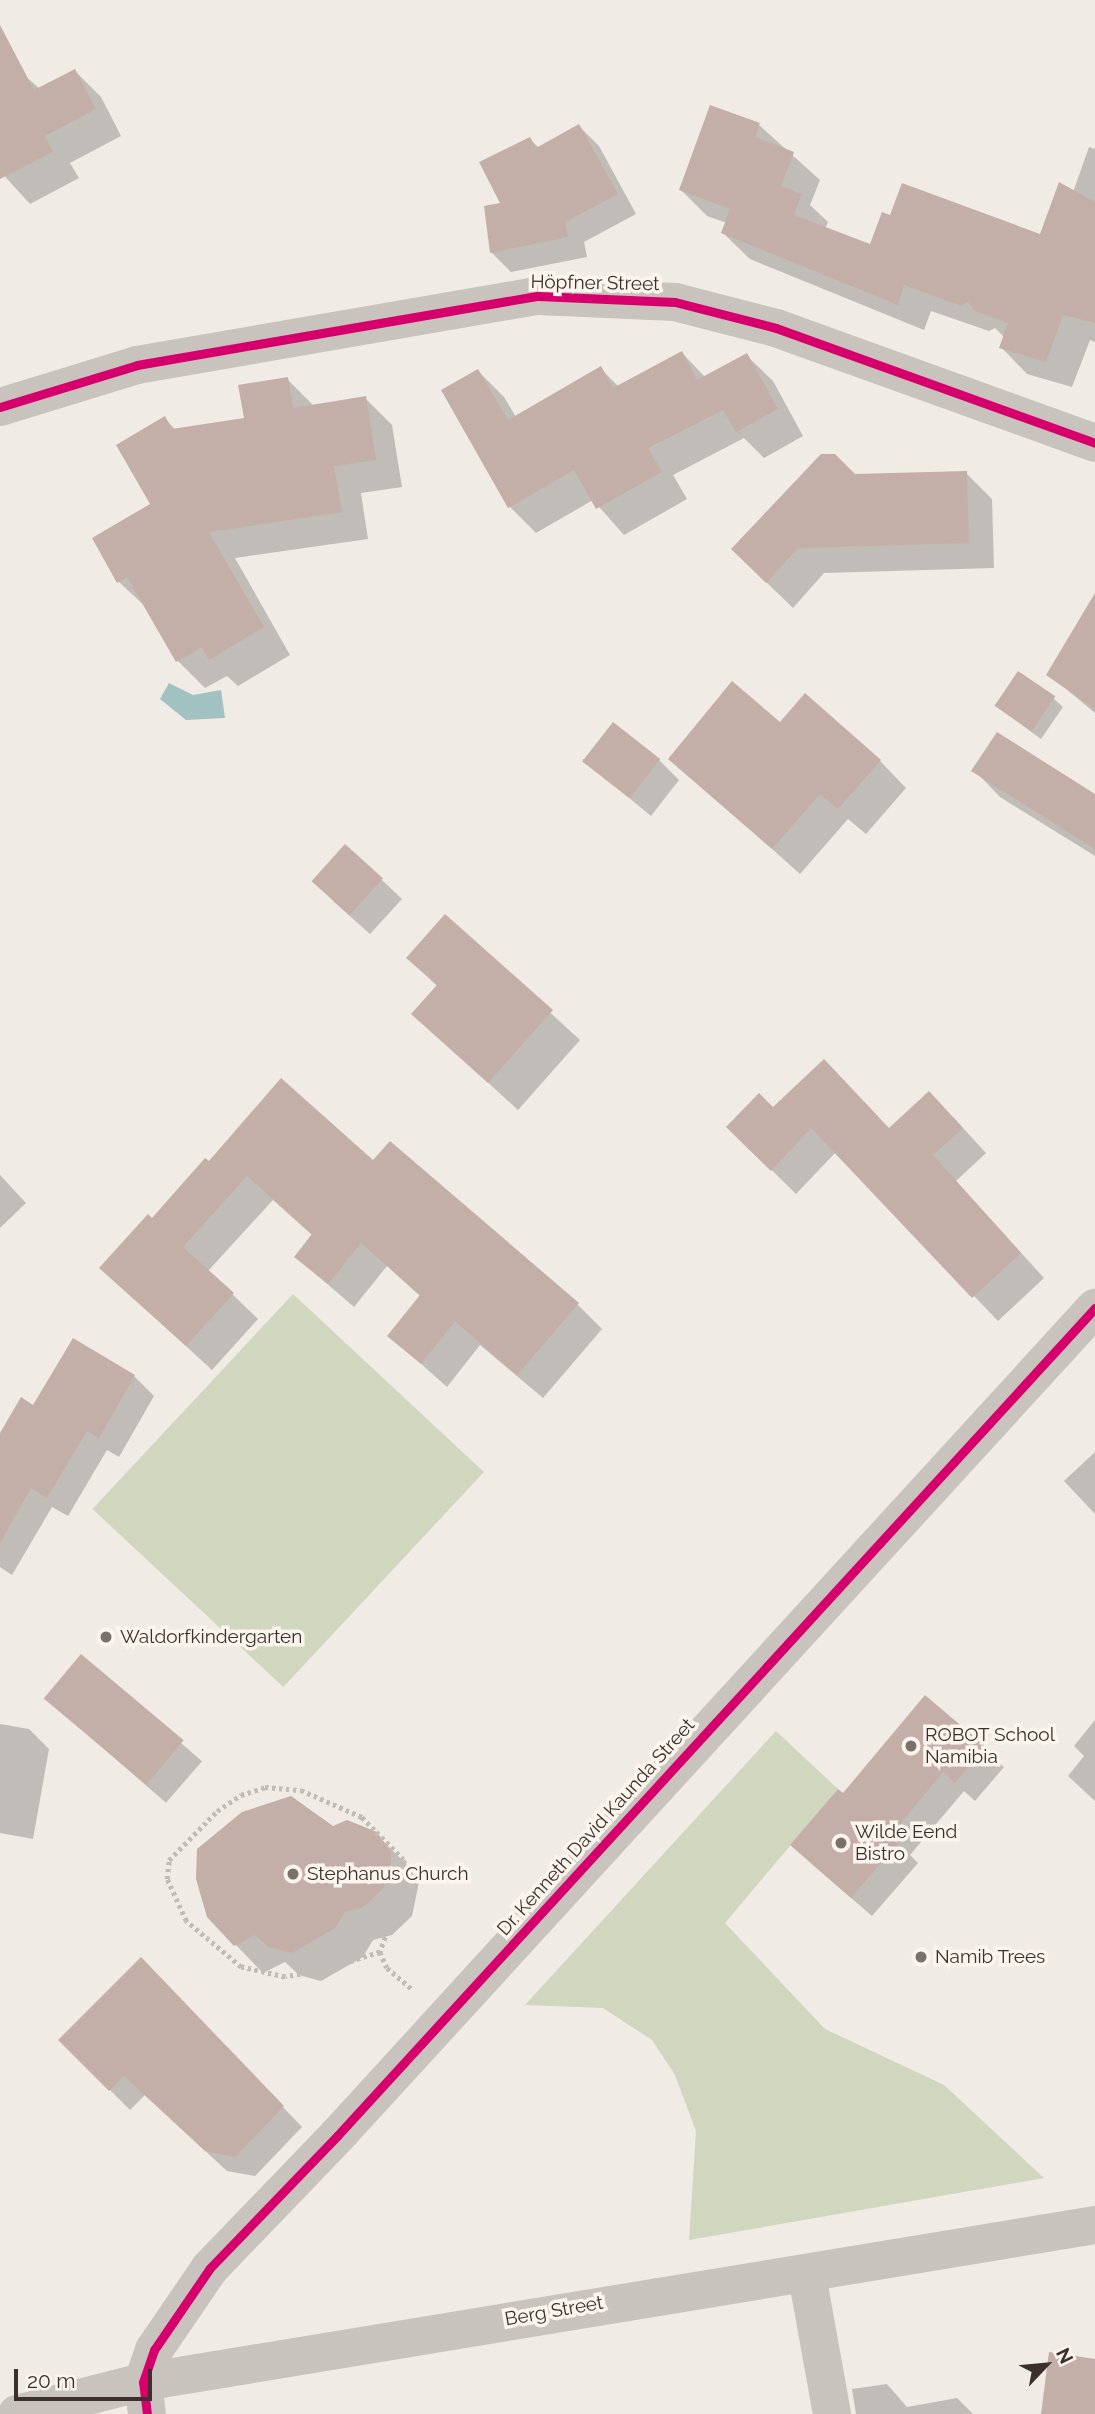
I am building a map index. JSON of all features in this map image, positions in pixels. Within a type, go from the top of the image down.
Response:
[{"type":"street","name":"Höpfner Street","points":[[0,407],[137,365],[538,296],[674,302],[776,328],[1095,443]]},
{"type":"street","name":"Dr. Kenneth David Kaunda Street","points":[[145,2398],[174,2315],[210,2268],[444,2019],[1095,1308]]},
{"type":"street","name":"Berg Street","points":[[17,2414],[145,2398],[640,2297],[807,2275],[1095,2225]]},
{"type":"street","points":[[807,2275],[832,2414]]},
{"type":"path","points":[[380,1952],[321,1972],[285,1977],[241,1967],[186,1921],[167,1879],[169,1860],[208,1818],[241,1795],[265,1787],[301,1790],[362,1817],[404,1860],[407,1878],[380,1952],[387,1968],[444,2019]]},
{"type":"green space","points":[[293,1294],[484,1472],[283,1687],[92,1509]]},
{"type":"green space","points":[[776,1731],[838,1789],[725,1923],[825,2029],[944,2085],[1044,2178],[689,2240],[696,2131],[675,2075],[652,2040],[603,2008],[525,2005]]},
{"type":"water","points":[[169,683],[193,695],[221,690],[225,718],[186,720],[160,699]]},
{"type":"building","points":[[0,25],[34,90],[75,69],[96,109],[45,136],[53,152],[0,179]]},
{"type":"building","points":[[710,105],[760,123],[755,137],[794,152],[781,186],[802,194],[794,215],[870,244],[882,212],[890,215],[902,183],[1040,234],[1059,182],[1095,202],[1095,323],[1063,315],[1046,362],[999,348],[1008,323],[975,311],[968,302],[961,306],[904,285],[898,305],[721,233],[730,209],[679,190]]},
{"type":"building","points":[[579,124],[618,194],[565,222],[568,237],[490,253],[484,206],[500,203],[479,162],[530,137],[536,148]]},
{"type":"building","points":[[682,351],[697,380],[747,353],[778,409],[736,432],[723,410],[648,448],[662,472],[596,509],[574,470],[508,508],[441,390],[478,369],[508,420],[601,366],[613,388]]},
{"type":"building","points":[[288,377],[293,408],[366,396],[376,460],[334,466],[342,512],[209,532],[264,627],[209,660],[202,647],[176,662],[127,577],[117,583],[92,538],[150,504],[116,445],[165,416],[172,429],[244,418],[238,385]]},
{"type":"building","points":[[821,454],[835,454],[855,474],[967,471],[969,543],[798,548],[766,583],[731,549]]},
{"type":"building","points":[[1095,593],[1095,709],[1046,675]]},
{"type":"building","points":[[1018,671],[1055,696],[1032,731],[995,706]]},
{"type":"building","points":[[732,681],[780,722],[805,693],[881,760],[838,809],[820,794],[772,849],[668,759]]},
{"type":"building","points":[[613,722],[660,759],[629,798],[582,761]]},
{"type":"building","points":[[997,732],[1095,794],[1095,849],[971,771]]},
{"type":"building","points":[[345,844],[383,878],[349,915],[312,881]]},
{"type":"building","points":[[445,914],[553,1010],[488,1083],[411,1014],[437,985],[406,958]]},
{"type":"building","points":[[824,1059],[889,1128],[929,1091],[963,1128],[933,1155],[1021,1253],[972,1298],[811,1128],[771,1171],[726,1127],[759,1093],[773,1107]]},
{"type":"building","points":[[281,1078],[373,1160],[390,1141],[579,1303],[517,1375],[455,1321],[421,1364],[387,1336],[420,1295],[361,1243],[328,1284],[294,1257],[312,1234],[247,1176],[183,1247],[234,1293],[186,1346],[99,1268],[148,1214],[152,1218],[205,1158],[209,1161]]},
{"type":"building","points":[[73,1338],[135,1375],[99,1438],[87,1431],[47,1498],[31,1488],[0,1543],[0,1433],[21,1397],[33,1405]]},
{"type":"building","points":[[81,1654],[184,1740],[146,1785],[44,1698]]},
{"type":"building","points":[[925,1695],[985,1746],[955,1783],[943,1772],[891,1835],[899,1842],[851,1898],[790,1845],[838,1789],[843,1793]]},
{"type":"building","name":"Stephanus Church","points":[[291,1796],[333,1826],[347,1820],[377,1832],[391,1852],[391,1870],[384,1888],[363,1907],[345,1912],[335,1928],[292,1953],[268,1947],[255,1935],[234,1946],[207,1917],[196,1879],[197,1849],[242,1812]]},
{"type":"building","points":[[141,1957],[284,2106],[235,2157],[205,2151],[124,2076],[109,2091],[58,2040]]},
{"type":"building","points":[[1049,2352],[1095,2359],[1095,2414],[1041,2414]]},
{"type":"cycle path","points":[[0,407],[137,365],[538,296],[675,302],[776,328],[1095,443]]},
{"type":"cycle path","points":[[147,2414],[143,2382],[154,2350],[210,2268],[337,2136],[1095,1308]]},
{"type":"place","name":"Waldorfkindergarten","points":[[106,1637]]},
{"type":"place","name":"ROBOT School Namibia","points":[[911,1746]]},
{"type":"place","name":"Wilde Eend Bistro","points":[[841,1843]]},
{"type":"place","name":"Stephanus Church","points":[[293,1874]]},
{"type":"place","name":"Namib Trees","points":[[921,1957]]}]
